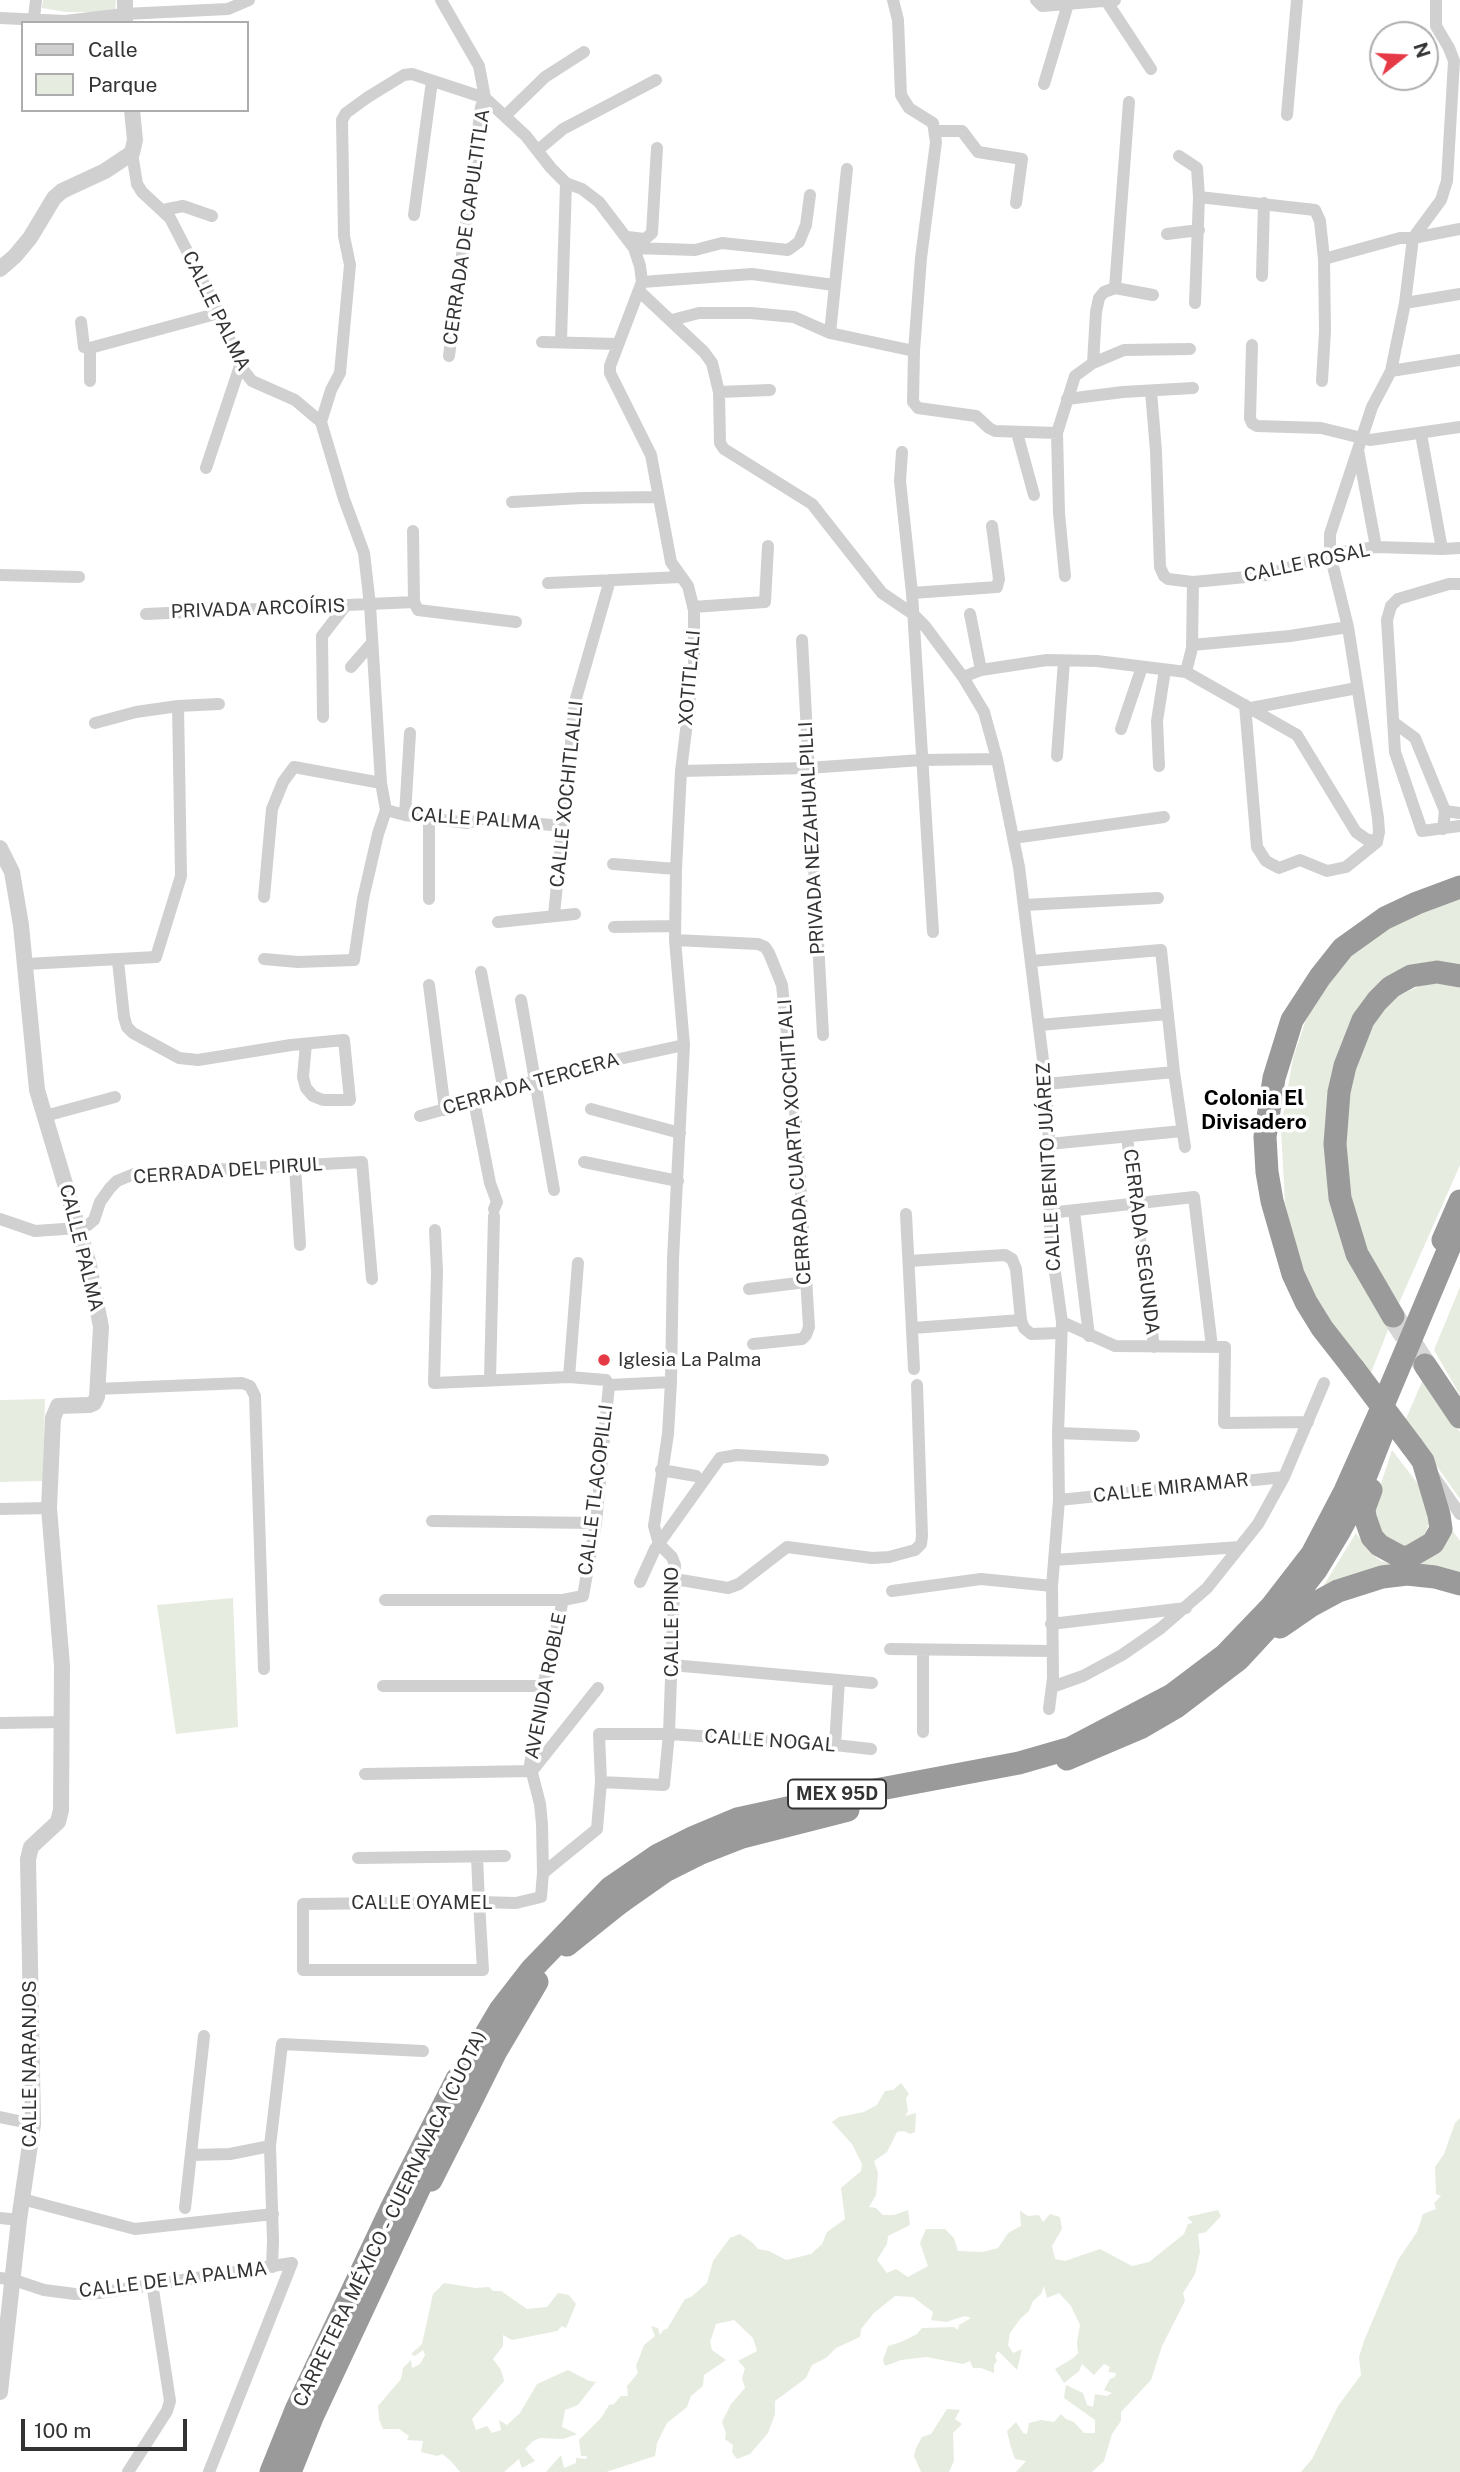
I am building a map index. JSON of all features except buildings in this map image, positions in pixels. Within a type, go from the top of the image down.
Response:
[{"type":"highway","points":[[1381,1436],[1383,1451],[1364,1509],[1365,1517],[1372,1537],[1379,1545],[1401,1557],[1409,1557],[1433,1543],[1441,1529],[1439,1515],[1417,1454],[1322,1328],[1293,1274],[1272,1201],[1265,1137],[1274,1078],[1292,1020],[1320,977],[1343,948],[1385,919],[1416,903],[1460,887]]},
{"type":"highway","points":[[1393,1316],[1357,1254],[1340,1198],[1335,1144],[1339,1092],[1345,1066],[1363,1020],[1377,1000],[1391,987],[1411,976],[1437,972],[1460,976]]},
{"type":"highway","name":"CARRETERA MÉXICO - CUERNAVACA (CUOTA)","points":[[272,2472],[296,2410],[408,2176],[491,2015],[522,1970],[542,1947],[596,1897],[637,1868],[701,1833],[789,1804],[1023,1758],[1072,1742],[1128,1716],[1189,1678],[1243,1630],[1275,1597],[1300,1565],[1340,1489],[1460,1201]]},
{"type":"highway","points":[[272,2472],[304,2397],[471,2059],[500,2010],[531,1970],[610,1888],[658,1855],[694,1837],[737,1819],[779,1809],[1019,1763],[1071,1748],[1172,1695],[1225,1655],[1271,1608],[1312,1554],[1345,1491],[1378,1417],[1460,1222]]},
{"type":"highway","points":[[293,2472],[379,2286],[495,2053],[538,1979],[619,1901],[665,1871],[742,1836],[782,1825],[1074,1759],[1126,1738],[1181,1704],[1238,1659],[1299,1588],[1318,1561],[1351,1502],[1460,1243]]},
{"type":"highway","name":"MEX 95D","points":[[598,1919],[668,1867],[761,1826],[1042,1766],[1076,1756],[1140,1728],[1176,1707],[1239,1659],[1288,1606],[1316,1570],[1339,1532],[1357,1498],[1460,1249]]},
{"type":"highway","points":[[1425,1365],[1460,1417]]},
{"type":"highway","points":[[1239,1659],[1312,1605],[1358,1583],[1406,1574],[1435,1577],[1460,1584]]},
{"type":"street","points":[[34,18],[36,0]]},
{"type":"street","points":[[0,18],[65,21],[125,12],[228,9],[249,0]]},
{"type":"street","points":[[442,0],[479,66],[485,98]]},
{"type":"street","points":[[893,0],[898,20],[901,95],[909,108],[933,123],[936,142],[921,258],[912,397],[915,406],[976,416],[995,431],[1057,433]]},
{"type":"street","points":[[1287,115],[1297,0]]},
{"type":"street","points":[[1248,706],[1256,847],[1266,862],[1279,868],[1300,860],[1327,871],[1346,867],[1377,842],[1379,832],[1348,626],[1330,554],[1330,534],[1372,407],[1391,371],[1405,303],[1413,238],[1454,179],[1455,48],[1436,26],[1436,0]]},
{"type":"street","points":[[1039,3],[1111,1],[1151,69]]},
{"type":"street","points":[[1044,84],[1068,4]]},
{"type":"street","points":[[506,115],[545,77],[584,52]]},
{"type":"street","points":[[321,422],[331,390],[340,373],[350,265],[344,236],[342,120],[346,113],[368,97],[404,75],[412,74],[485,98],[506,115],[566,183],[582,189],[598,202],[630,243],[640,266],[640,286],[712,363],[719,392],[719,436],[724,449],[812,504],[882,593],[913,614]]},
{"type":"street","points":[[538,150],[562,129],[656,80]]},
{"type":"street","points":[[414,215],[432,81]]},
{"type":"street","name":"CERRADA DE CAPULTITLA","points":[[449,356],[481,107],[485,98]]},
{"type":"street","points":[[1115,288],[1129,102]]},
{"type":"street","name":"CALLE PALMA","points":[[132,112],[135,140],[132,153],[137,184],[170,218],[219,313],[240,366],[252,382],[295,400],[321,422],[344,499],[364,553],[370,605],[381,783],[386,810],[467,823],[483,819],[516,820],[563,826]]},
{"type":"street","points":[[935,131],[962,131],[978,152],[1022,159],[1016,203]]},
{"type":"street","points":[[630,243],[645,239],[652,233],[657,148]]},
{"type":"street","points":[[0,270],[30,238],[54,198],[132,153]]},
{"type":"street","points":[[1178,156],[1197,168],[1199,230],[1195,303]]},
{"type":"street","points":[[830,332],[847,169]]},
{"type":"street","points":[[561,341],[566,183]]},
{"type":"street","points":[[630,243],[695,250],[722,243],[789,250],[799,242],[806,225],[810,195]]},
{"type":"street","points":[[1199,197],[1315,210],[1320,221],[1324,259],[1325,331],[1322,381]]},
{"type":"street","points":[[1262,276],[1264,203]]},
{"type":"street","points":[[163,210],[183,206],[212,216]]},
{"type":"street","points":[[1324,259],[1400,238],[1460,229]]},
{"type":"street","points":[[1167,234],[1199,230]]},
{"type":"street","points":[[640,286],[752,274],[834,285]]},
{"type":"street","name":"XOTITLALI","points":[[640,286],[610,366],[610,373],[651,455],[671,562],[688,586],[694,607],[694,665],[681,771],[676,869],[675,940],[684,1045]]},
{"type":"street","points":[[1093,363],[1096,312],[1099,298],[1104,292],[1115,288],[1153,295]]},
{"type":"street","points":[[1405,303],[1460,293]]},
{"type":"street","points":[[87,347],[219,313]]},
{"type":"street","points":[[672,320],[699,313],[751,313],[794,317],[830,332],[914,351]]},
{"type":"street","points":[[81,322],[87,347],[90,381]]},
{"type":"street","points":[[542,342],[618,344]]},
{"type":"street","points":[[1252,345],[1250,418],[1252,423],[1258,426],[1321,428],[1359,443],[1460,427]]},
{"type":"street","points":[[1065,576],[1059,513],[1057,433],[1075,376],[1093,363],[1124,350],[1190,349]]},
{"type":"street","points":[[1391,371],[1460,360]]},
{"type":"street","points":[[206,468],[240,366]]},
{"type":"street","points":[[1067,399],[1192,388]]},
{"type":"street","points":[[719,392],[770,390]]},
{"type":"street","name":"CALLE ROSAL","points":[[1150,391],[1156,451],[1160,568],[1168,579],[1193,582],[1267,575],[1330,554],[1376,548],[1460,548]]},
{"type":"street","points":[[1017,433],[1034,495]]},
{"type":"street","points":[[1421,434],[1442,549]]},
{"type":"street","points":[[1359,443],[1376,548]]},
{"type":"street","points":[[902,452],[901,481],[912,593],[933,932]]},
{"type":"street","points":[[512,502],[658,497]]},
{"type":"street","points":[[912,593],[997,587],[999,579],[992,526]]},
{"type":"street","points":[[413,531],[414,602],[418,610],[516,622]]},
{"type":"street","points":[[694,607],[765,602],[768,546]]},
{"type":"street","points":[[0,575],[79,578]]},
{"type":"street","points":[[548,583],[681,577]]},
{"type":"street","name":"CALLE XOCHITLALLI","points":[[554,915],[575,702],[610,580]]},
{"type":"street","points":[[1186,672],[1192,645],[1193,582]]},
{"type":"street","points":[[1460,584],[1449,584],[1398,599],[1391,606],[1387,620],[1395,752],[1422,831],[1460,826]]},
{"type":"street","points":[[370,605],[414,602]]},
{"type":"street","points":[[323,717],[322,636],[346,605]]},
{"type":"street","name":"PRIVADA ARCOÍRIS","points":[[146,614],[370,605]]},
{"type":"street","name":"CALLE BENITO JUÁREZ","points":[[913,614],[963,677],[984,712],[997,759],[1013,838],[1032,961],[1046,1084],[1049,1213],[1061,1327],[1059,1500],[1052,1586],[1052,1687],[1049,1709]]},
{"type":"street","points":[[970,614],[981,670]]},
{"type":"street","points":[[1192,645],[1290,636],[1348,626]]},
{"type":"street","name":"PRIVADA NEZAHUALPILLI","points":[[802,640],[823,1035]]},
{"type":"street","points":[[351,667],[372,643]]},
{"type":"street","points":[[963,677],[981,670],[1047,660],[1097,661],[1186,672],[1297,735],[1356,832],[1377,842]]},
{"type":"street","points":[[1057,756],[1065,661]]},
{"type":"street","points":[[1121,729],[1142,667]]},
{"type":"street","points":[[1159,766],[1157,721],[1165,670]]},
{"type":"street","points":[[1248,706],[1357,688]]},
{"type":"street","points":[[95,723],[136,712],[219,704]]},
{"type":"street","points":[[26,964],[156,957],[181,876],[178,706]]},
{"type":"street","points":[[1392,722],[1415,738],[1445,811],[1443,830]]},
{"type":"street","points":[[405,815],[410,733]]},
{"type":"street","points":[[681,771],[997,759]]},
{"type":"street","points":[[264,897],[272,809],[283,782],[294,767],[381,783]]},
{"type":"street","points":[[264,959],[298,962],[354,960],[363,899],[386,810]]},
{"type":"street","points":[[1445,811],[1460,813]]},
{"type":"street","points":[[1013,838],[1164,817]]},
{"type":"street","points":[[429,818],[429,899]]},
{"type":"street","name":"CALLE PALMA","points":[[0,849],[12,872],[26,964],[37,1090],[88,1261],[101,1327],[97,1389]]},
{"type":"street","points":[[613,864],[676,869]]},
{"type":"street","points":[[1024,905],[1158,898]]},
{"type":"street","points":[[498,922],[575,914]]},
{"type":"street","points":[[614,927],[675,926]]},
{"type":"street","name":"CERRADA CUARTA XOCHITLALI","points":[[675,940],[758,944],[765,947],[782,985],[797,1131],[809,1327],[802,1339],[753,1344]]},
{"type":"street","points":[[1032,961],[1161,950],[1185,1147]]},
{"type":"street","points":[[118,961],[127,1027],[133,1033],[179,1058],[198,1060],[306,1045],[344,1040],[350,1100],[323,1100],[313,1096],[306,1088],[303,1066],[306,1045]]},
{"type":"street","points":[[481,972],[503,1091]]},
{"type":"street","points":[[429,985],[445,1110]]},
{"type":"street","points":[[521,1000],[554,1190]]},
{"type":"street","points":[[1039,1025],[1168,1014]]},
{"type":"street","points":[[435,1230],[437,1272],[434,1383],[569,1377],[606,1380],[609,1385],[671,1382],[673,1259],[684,1045]]},
{"type":"street","name":"CERRADA TERCERA","points":[[421,1116],[564,1071],[684,1045]]},
{"type":"street","points":[[1046,1084],[1174,1072]]},
{"type":"street","points":[[45,1116],[115,1097]]},
{"type":"street","points":[[474,1101],[497,1202],[494,1213],[490,1379]]},
{"type":"street","points":[[591,1108],[680,1133]]},
{"type":"street","points":[[1049,1144],[1182,1131]]},
{"type":"street","name":"CERRADA SEGUNDA","points":[[1127,1137],[1154,1347]]},
{"type":"street","name":"CERRADA DEL PIRUL","points":[[78,1228],[94,1220],[104,1194],[117,1181],[134,1174],[362,1162],[372,1279]]},
{"type":"street","points":[[584,1162],[678,1181]]},
{"type":"street","points":[[295,1167],[300,1245]]},
{"type":"street","points":[[1049,1213],[1194,1197],[1219,1347],[1224,1423],[1308,1422]]},
{"type":"street","points":[[1074,1211],[1089,1336]]},
{"type":"street","points":[[906,1214],[914,1369]]},
{"type":"street","points":[[0,1219],[35,1231],[78,1228]]},
{"type":"street","points":[[909,1261],[1005,1255],[1013,1259],[1021,1320],[1024,1328],[1031,1334],[1061,1327],[1115,1346],[1219,1347]]},
{"type":"street","points":[[569,1377],[578,1263]]},
{"type":"street","points":[[748,1289],[806,1282]]},
{"type":"street","points":[[913,1328],[1021,1320]]},
{"type":"street","name":"CALLE PINO","points":[[601,1782],[664,1785],[669,1734],[675,1579],[672,1557],[659,1544],[654,1526],[668,1434],[671,1382]]},
{"type":"street","points":[[0,1724],[62,1722],[62,1666],[50,1508],[54,1412],[58,1406],[94,1403],[97,1389],[242,1383],[250,1387],[255,1396],[264,1670]]},
{"type":"street","points":[[1052,1687],[1083,1676],[1122,1656],[1186,1608],[1207,1588],[1258,1524],[1284,1476],[1324,1383]]},
{"type":"street","name":"CALLE TLACOPILLI","points":[[563,1600],[583,1596],[596,1523],[609,1385]]},
{"type":"street","points":[[675,1579],[728,1588],[739,1584],[787,1547],[872,1558],[889,1557],[915,1550],[921,1544],[922,1536],[917,1385]]},
{"type":"street","points":[[1058,1433],[1134,1436]]},
{"type":"street","points":[[1417,1454],[1460,1514]]},
{"type":"street","points":[[640,1582],[659,1544],[720,1458],[737,1455],[823,1460]]},
{"type":"street","points":[[661,1469],[696,1476]]},
{"type":"street","name":"CALLE MIRAMAR","points":[[1059,1500],[1284,1476]]},
{"type":"street","points":[[0,1509],[50,1508]]},
{"type":"street","points":[[432,1521],[596,1523]]},
{"type":"street","points":[[1054,1560],[1240,1547]]},
{"type":"street","points":[[892,1591],[981,1579],[1052,1586]]},
{"type":"street","points":[[385,1600],[563,1600]]},
{"type":"street","name":"AVENIDA ROBLE","points":[[541,1897],[543,1873],[540,1804],[530,1765],[543,1686],[563,1600]]},
{"type":"street","points":[[1051,1624],[1186,1608]]},
{"type":"street","points":[[890,1649],[1052,1651]]},
{"type":"street","points":[[923,1650],[923,1732]]},
{"type":"street","points":[[672,1665],[872,1683]]},
{"type":"street","points":[[835,1745],[839,1680]]},
{"type":"street","points":[[383,1686],[543,1686]]},
{"type":"street","points":[[365,1774],[532,1771],[598,1688]]},
{"type":"street","name":"CALLE NARANJOS","points":[[0,2392],[7,2279],[33,2124],[28,1859],[31,1847],[58,1822],[61,1810],[62,1722]]},
{"type":"street","name":"CALLE NOGAL","points":[[601,1782],[599,1734],[669,1734],[871,1749]]},
{"type":"street","points":[[543,1873],[597,1829],[601,1782]]},
{"type":"street","points":[[358,1858],[505,1856]]},
{"type":"street","points":[[477,1857],[479,1902]]},
{"type":"street","name":"CALLE OYAMEL","points":[[479,1902],[483,1970],[303,1970],[303,1904],[479,1902],[516,1903],[541,1897]]},
{"type":"street","points":[[186,2208],[204,2036]]},
{"type":"street","points":[[272,2267],[270,2146],[282,2044],[423,2051]]},
{"type":"street","points":[[0,2117],[33,2124]]},
{"type":"street","points":[[191,2155],[230,2154],[270,2146]]},
{"type":"street","points":[[22,2199],[135,2229],[273,2214]]},
{"type":"street","points":[[0,2218],[19,2220]]},
{"type":"street","name":"CALLE DE LA PALMA","points":[[7,2279],[44,2290],[75,2294],[118,2291],[152,2283],[292,2263],[209,2472]]},
{"type":"street","points":[[128,2472],[167,2411],[170,2401],[152,2283]]},
{"type":"green space","points":[[43,0],[116,0],[115,12],[66,12],[42,8]]},
{"type":"green space","points":[[1460,896],[1460,971],[1384,986],[1325,1152],[1390,1325],[1370,1375],[1333,1326],[1312,1290],[1297,1252],[1285,1203],[1281,1128],[1293,1058],[1310,1008],[1355,949],[1396,923]]},
{"type":"green space","points":[[1424,984],[1450,984],[1460,988],[1460,1165],[1399,1303],[1371,1258],[1356,1223],[1346,1182],[1346,1110],[1357,1062],[1375,1021],[1396,997]]},
{"type":"green space","points":[[1460,1287],[1460,1395],[1434,1350]]},
{"type":"green space","points":[[1424,1377],[1460,1432],[1460,1499],[1405,1421]]},
{"type":"green space","points":[[45,1399],[43,1481],[0,1482],[0,1400]]},
{"type":"green space","points":[[1392,1450],[1424,1492],[1427,1502],[1429,1523],[1425,1535],[1405,1549],[1382,1542],[1372,1511]]},
{"type":"green space","points":[[1445,1520],[1460,1541],[1460,1581],[1319,1593],[1356,1533],[1369,1552],[1381,1561],[1395,1565]]},
{"type":"green space","points":[[233,1598],[238,1727],[176,1734],[157,1605]]},
{"type":"green space","points":[[901,2083],[909,2094],[906,2098],[908,2111],[905,2116],[916,2113],[915,2132],[897,2132],[887,2152],[874,2161],[878,2173],[876,2195],[869,2207],[876,2208],[883,2215],[894,2215],[908,2210],[910,2225],[888,2236],[887,2244],[877,2260],[887,2273],[896,2269],[908,2277],[928,2266],[920,2243],[926,2229],[945,2229],[954,2238],[958,2251],[983,2252],[998,2248],[1008,2233],[1021,2226],[1020,2211],[1028,2216],[1039,2215],[1043,2222],[1050,2214],[1060,2217],[1062,2229],[1052,2246],[1055,2259],[1065,2261],[1100,2249],[1132,2266],[1149,2262],[1184,2234],[1188,2224],[1193,2223],[1187,2217],[1218,2210],[1221,2216],[1206,2232],[1198,2234],[1200,2252],[1195,2274],[1183,2293],[1185,2301],[1162,2346],[1151,2380],[1121,2412],[1121,2421],[1112,2434],[1104,2461],[1092,2472],[1016,2472],[1026,2461],[1015,2459],[1010,2444],[1007,2431],[1016,2422],[1023,2433],[1027,2434],[1029,2423],[1041,2420],[1054,2422],[1061,2414],[1074,2422],[1084,2433],[1095,2433],[1095,2420],[1064,2398],[1066,2385],[1083,2393],[1087,2405],[1093,2407],[1095,2394],[1107,2396],[1112,2393],[1104,2390],[1116,2373],[1108,2372],[1110,2367],[1104,2364],[1094,2375],[1082,2364],[1079,2371],[1064,2383],[1055,2369],[1078,2353],[1080,2325],[1071,2306],[1059,2293],[1047,2298],[1044,2286],[1029,2311],[1010,2333],[1008,2345],[1013,2353],[1022,2349],[1017,2370],[998,2351],[994,2373],[973,2368],[970,2361],[963,2364],[926,2357],[901,2360],[885,2366],[883,2360],[888,2346],[917,2334],[922,2328],[954,2327],[958,2330],[959,2325],[971,2318],[965,2316],[946,2322],[931,2320],[933,2312],[913,2297],[895,2296],[874,2313],[861,2329],[860,2337],[836,2348],[826,2358],[812,2365],[806,2378],[775,2401],[775,2414],[768,2433],[750,2454],[737,2459],[732,2452],[733,2445],[725,2439],[722,2422],[731,2404],[745,2388],[742,2378],[745,2368],[738,2361],[757,2351],[753,2338],[734,2320],[716,2324],[710,2342],[712,2350],[726,2360],[704,2375],[703,2386],[691,2396],[687,2407],[667,2423],[657,2443],[655,2456],[606,2472],[546,2472],[561,2455],[564,2468],[576,2463],[576,2458],[586,2459],[587,2456],[581,2456],[579,2440],[601,2418],[609,2405],[614,2404],[621,2396],[628,2396],[627,2386],[638,2373],[636,2366],[644,2345],[655,2336],[651,2326],[658,2328],[660,2335],[667,2329],[685,2299],[707,2283],[713,2261],[730,2238],[740,2234],[758,2249],[769,2251],[786,2260],[811,2254],[822,2244],[827,2232],[845,2219],[841,2188],[861,2171],[862,2164],[852,2144],[832,2122],[839,2117],[864,2112],[877,2105],[885,2091],[893,2090]]},
{"type":"green space","points":[[1460,2118],[1460,2472],[1301,2472],[1312,2459],[1338,2406],[1361,2375],[1359,2357],[1364,2341],[1398,2260],[1417,2232],[1423,2214],[1436,2209],[1434,2203],[1441,2196],[1436,2194],[1435,2167],[1444,2154],[1455,2123]]},
{"type":"green space","points":[[444,2283],[476,2288],[489,2287],[493,2291],[501,2291],[527,2309],[547,2307],[558,2293],[569,2295],[576,2304],[566,2328],[562,2326],[557,2331],[512,2340],[503,2335],[503,2346],[493,2359],[501,2370],[504,2381],[472,2419],[476,2430],[487,2426],[492,2433],[501,2430],[499,2420],[507,2425],[520,2413],[537,2384],[568,2370],[596,2382],[578,2405],[565,2410],[562,2427],[577,2434],[563,2439],[540,2438],[533,2441],[525,2449],[535,2461],[522,2468],[519,2459],[504,2472],[460,2472],[442,2454],[437,2456],[421,2452],[423,2441],[407,2440],[409,2436],[399,2429],[383,2429],[378,2406],[401,2379],[403,2368],[411,2360],[412,2368],[420,2364],[425,2355],[423,2350],[415,2356],[411,2354],[422,2344],[433,2294]]},
{"type":"green space","points":[[947,2409],[960,2410],[955,2419],[962,2424],[953,2433],[954,2461],[949,2472],[921,2472],[914,2456],[916,2448],[922,2437],[931,2434]]},
{"type":"tunnel","points":[[1393,1316],[1425,1365]]},
{"type":"place","name":"Iglesia La Palma","points":[[604,1360]]},
{"type":"district","name":"Colonia El Divisadero","points":[[1254,1111]]}]
